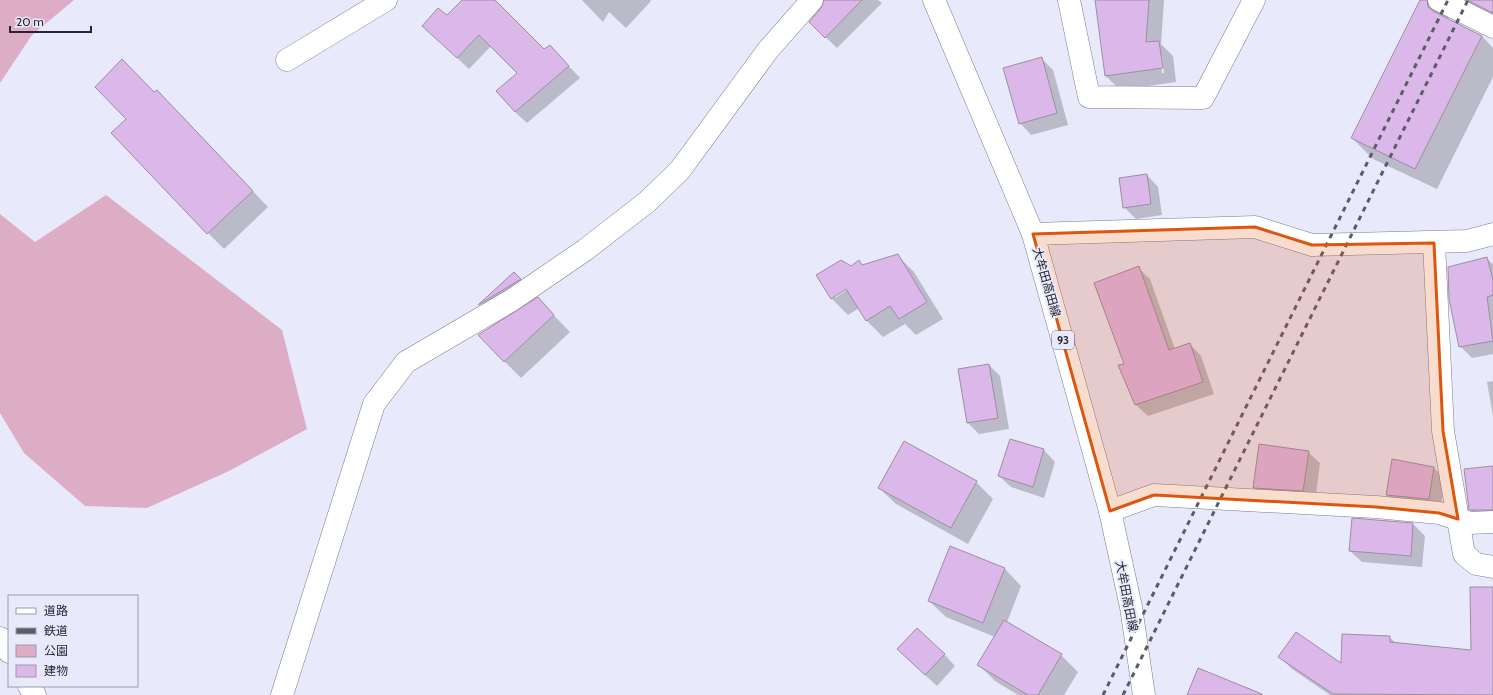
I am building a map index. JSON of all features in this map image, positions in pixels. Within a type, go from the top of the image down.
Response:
[{"type":"street","points":[[287,60],[386,0]]},
{"type":"street","points":[[282,695],[374,404],[406,362],[512,300],[585,250],[647,202],[680,170],[768,50],[812,0]]},
{"type":"street","name":"大牟田高田線","points":[[934,0],[1033,234],[1110,511],[1131,607],[1144,695]]},
{"type":"street","points":[[1069,0],[1089,97],[1204,98],[1254,0]]},
{"type":"street","points":[[1439,0],[1493,27]]},
{"type":"street","points":[[1033,234],[1255,227],[1312,245],[1467,241],[1493,234]]},
{"type":"street","points":[[1434,243],[1443,431],[1464,554],[1476,564],[1493,566]]},
{"type":"street","points":[[1110,511],[1154,495],[1376,507],[1439,513],[1470,523],[1493,522]]},
{"type":"street","points":[[0,638],[8,650]]},
{"type":"highlighted area","points":[[1255,227],[1312,245],[1434,243],[1443,431],[1458,519],[1439,513],[1376,507],[1154,495],[1110,511],[1033,234]]},
{"type":"green space","points":[[0,0],[74,0],[32,35],[0,83]]},
{"type":"green space","points":[[106,195],[282,330],[307,429],[229,471],[147,508],[85,506],[24,453],[0,413],[0,214],[35,242]]},
{"type":"building","points":[[462,0],[495,0],[544,49],[550,45],[569,66],[515,112],[496,91],[517,73],[479,35],[457,58],[422,26],[438,8],[447,15]]},
{"type":"building","points":[[824,0],[862,0],[825,38],[809,22],[821,8]]},
{"type":"building","points":[[1095,0],[1149,0],[1146,42],[1159,41],[1163,68],[1105,76]]},
{"type":"building","points":[[1420,0],[1427,0],[1428,7],[1433,11],[1482,36],[1415,169],[1351,138]]},
{"type":"building","points":[[1467,0],[1493,0],[1493,13]]},
{"type":"building","points":[[1042,57],[1057,113],[1019,124],[1003,68]]},
{"type":"building","points":[[122,59],[154,92],[157,90],[253,191],[207,234],[111,133],[126,119],[95,87]]},
{"type":"building","points":[[1147,174],[1151,204],[1123,208],[1119,178]]},
{"type":"building","points":[[898,254],[927,302],[899,319],[890,306],[866,321],[846,289],[831,299],[816,275],[841,260],[851,266],[859,260],[862,265]]},
{"type":"building","points":[[1487,257],[1493,280],[1493,295],[1487,297],[1493,341],[1459,347],[1449,299],[1448,267]]},
{"type":"building","points":[[1139,266],[1169,350],[1190,343],[1203,382],[1135,405],[1118,365],[1124,364],[1094,283]]},
{"type":"building","points":[[514,272],[521,279],[478,305]]},
{"type":"building","points":[[538,297],[554,315],[504,362],[478,335]]},
{"type":"building","points":[[989,364],[998,418],[967,423],[958,369]]},
{"type":"building","points":[[1010,439],[1044,449],[1033,487],[998,476]]},
{"type":"building","points":[[904,441],[977,481],[951,528],[878,488]]},
{"type":"building","points":[[1259,444],[1309,451],[1303,491],[1253,488]]},
{"type":"building","points":[[1392,459],[1434,467],[1429,499],[1386,495]]},
{"type":"building","points":[[1493,466],[1493,510],[1469,510],[1464,469]]},
{"type":"building","points":[[1352,518],[1413,523],[1411,556],[1349,551]]},
{"type":"building","points":[[950,546],[1005,568],[983,623],[928,601]]},
{"type":"building","points":[[1470,587],[1493,587],[1493,695],[1333,694],[1278,657],[1296,632],[1341,663],[1342,634],[1390,636],[1390,642],[1471,650]]},
{"type":"building","points":[[1004,620],[1062,654],[1038,695],[1028,695],[977,665]]},
{"type":"building","points":[[917,628],[945,654],[925,675],[897,649]]},
{"type":"building","points":[[1198,668],[1262,694],[1262,695],[1187,695]]},
{"type":"railway","points":[[1103,695],[1448,0]]},
{"type":"railway","points":[[1123,695],[1468,0]]}]
